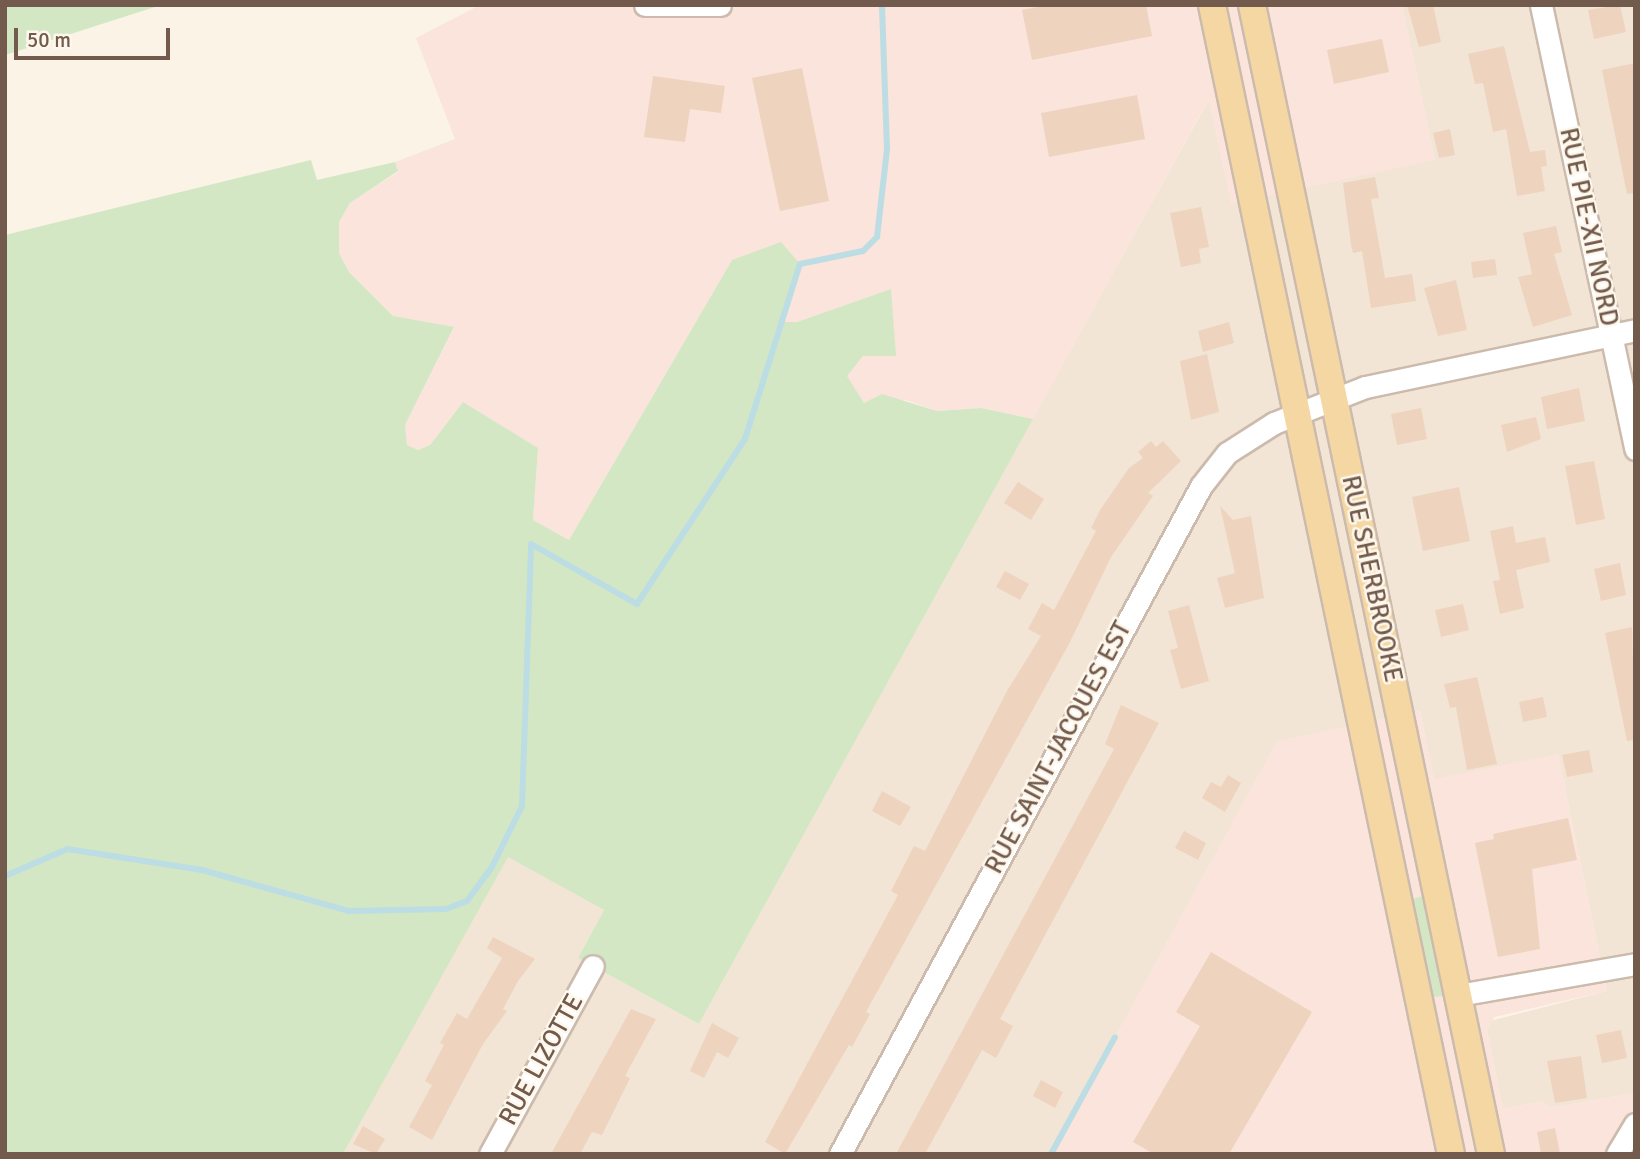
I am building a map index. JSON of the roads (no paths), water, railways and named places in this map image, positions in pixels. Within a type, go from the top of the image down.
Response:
[{"type":"main road","name":"RUE SHERBROOKE","points":[[1212,5],[1451,1154]]},
{"type":"main road","name":"RUE SHERBROOKE","points":[[1252,5],[1490,1154]]},
{"type":"street","points":[[645,5],[720,5]]},
{"type":"street","name":"RUE PIE-XII NORD","points":[[1541,5],[1635,449]]},
{"type":"street","name":"RUE SAINT-JACQUES EST","points":[[840,1154],[1201,486],[1241,440],[1298,413],[1365,387],[1635,330]]},
{"type":"street","points":[[1458,995],[1635,964]]},
{"type":"street","name":"RUE LIZOTTE","points":[[490,1154],[593,966]]},
{"type":"street","points":[[1617,1154],[1635,1124]]},
{"type":"waterway","points":[[5,876],[67,849],[202,870],[349,911],[446,909],[467,901],[492,867],[522,806],[531,544],[637,604],[745,439],[800,264],[863,251],[877,237],[887,149],[882,6]]},
{"type":"waterway","points":[[1051,1154],[1115,1037]]}]
